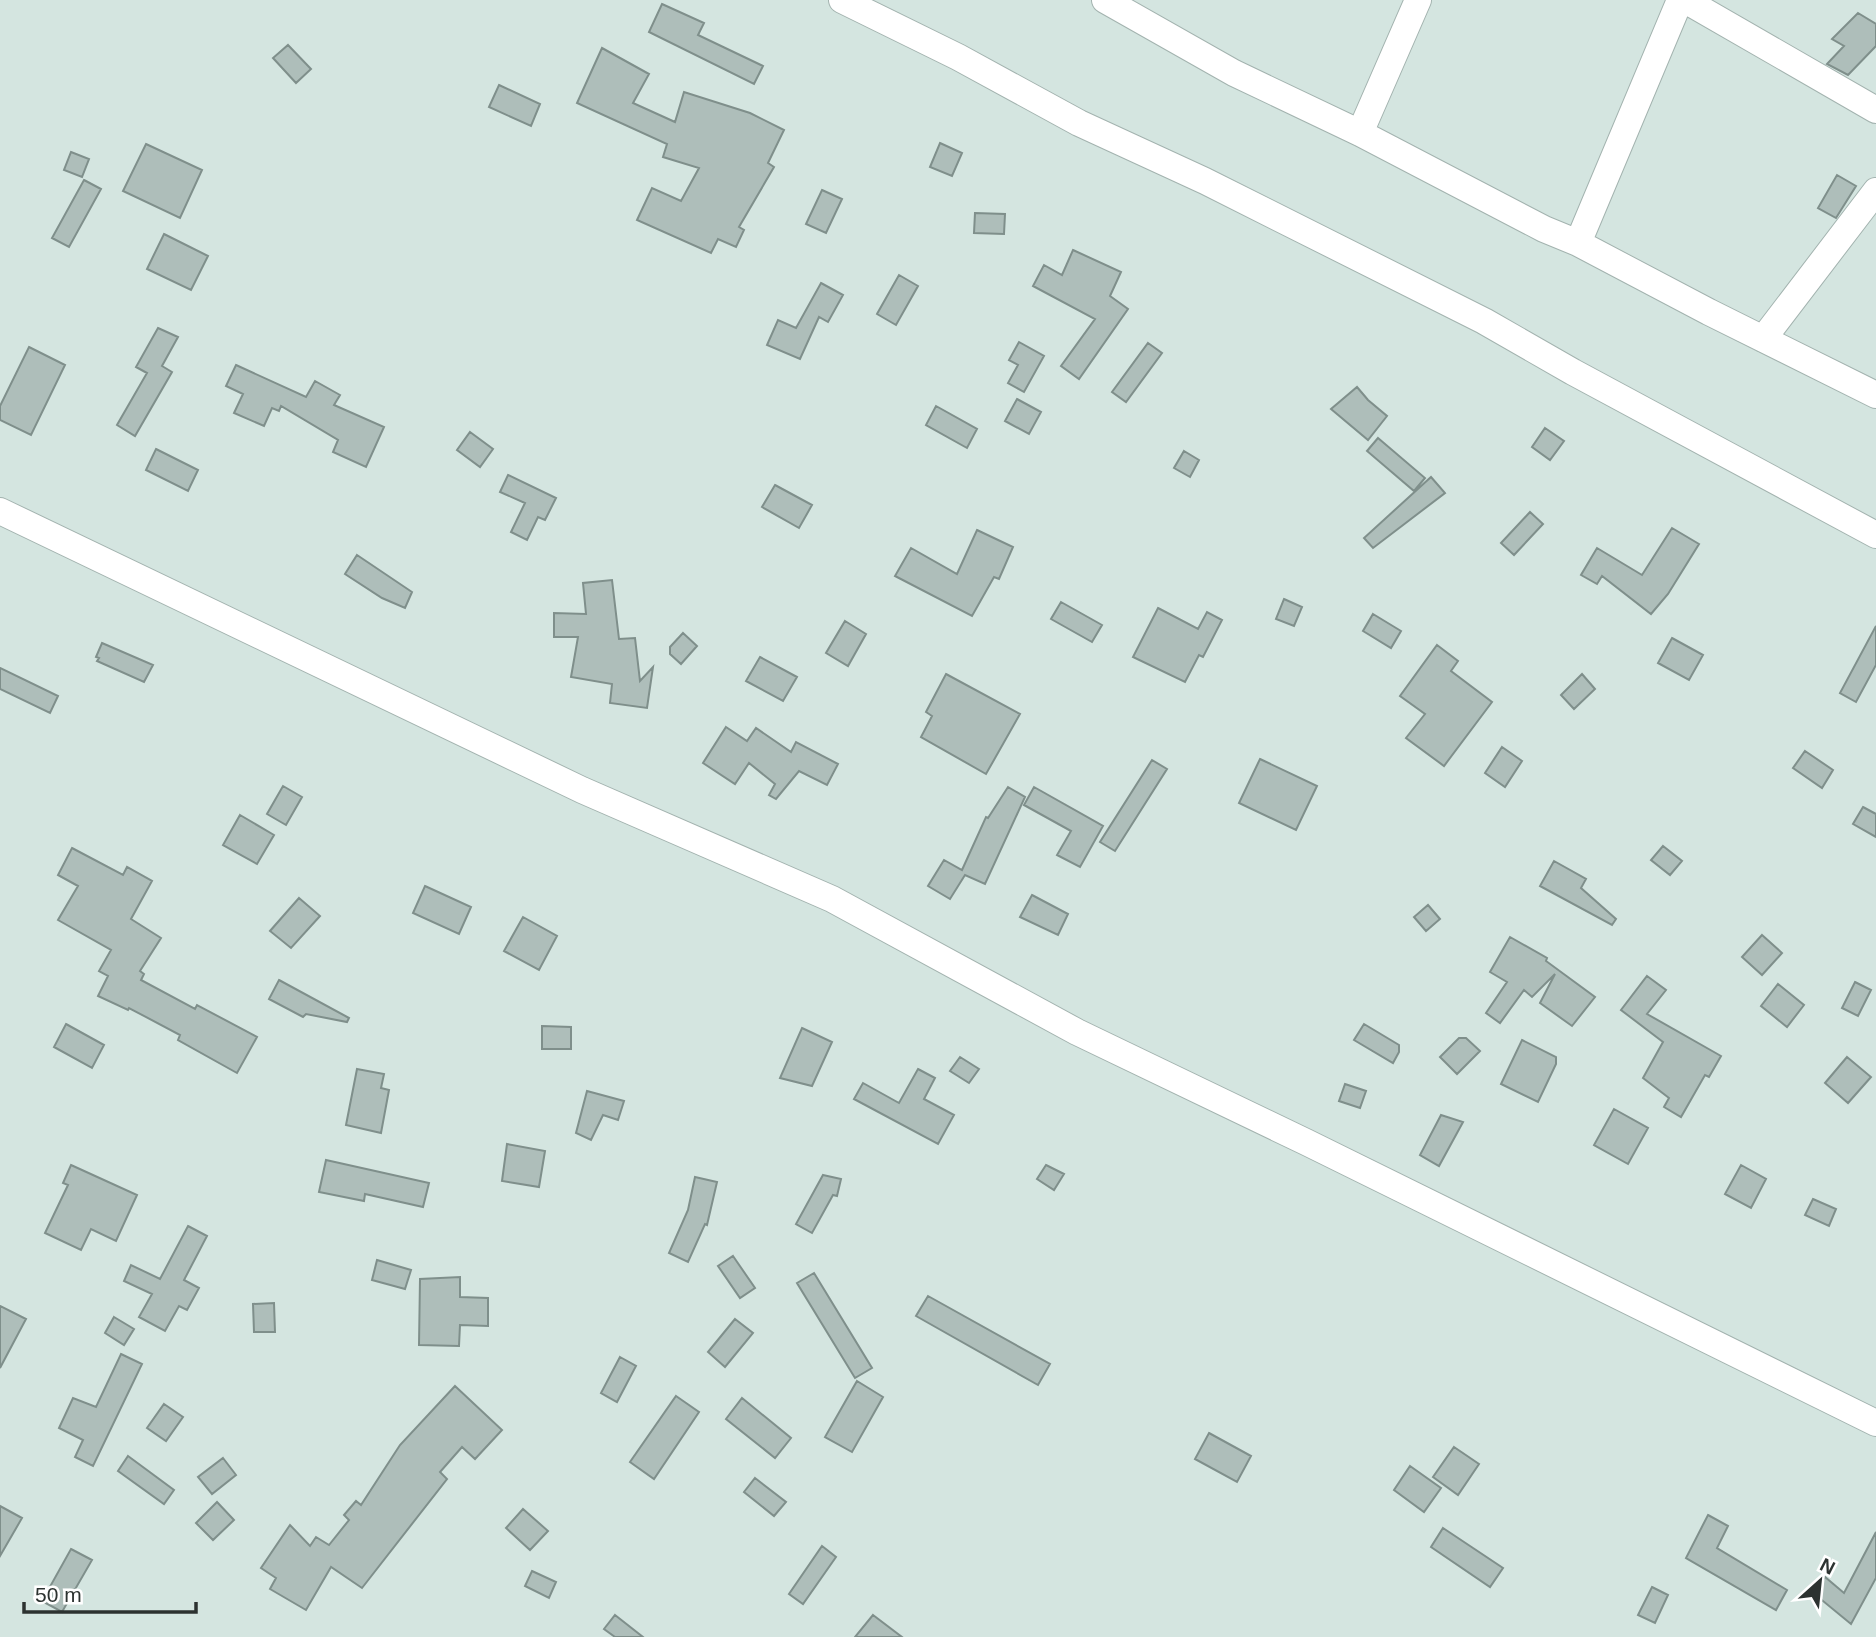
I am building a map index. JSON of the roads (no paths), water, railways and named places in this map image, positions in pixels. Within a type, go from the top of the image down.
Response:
[{"type":"street","points":[[842,0],[958,57],[1068,118],[1205,181],[1484,321],[1573,372],[1876,535]]},
{"type":"street","points":[[1105,0],[1140,9],[1234,73],[1360,133],[1544,229],[1578,243],[1876,395]]},
{"type":"street","points":[[1360,133],[1418,0]]},
{"type":"street","points":[[1578,243],[1683,0],[1876,110]]},
{"type":"street","points":[[1763,339],[1876,191]]},
{"type":"street","points":[[0,511],[582,790],[832,899],[1077,1032],[1319,1148],[1876,1423]]}]
